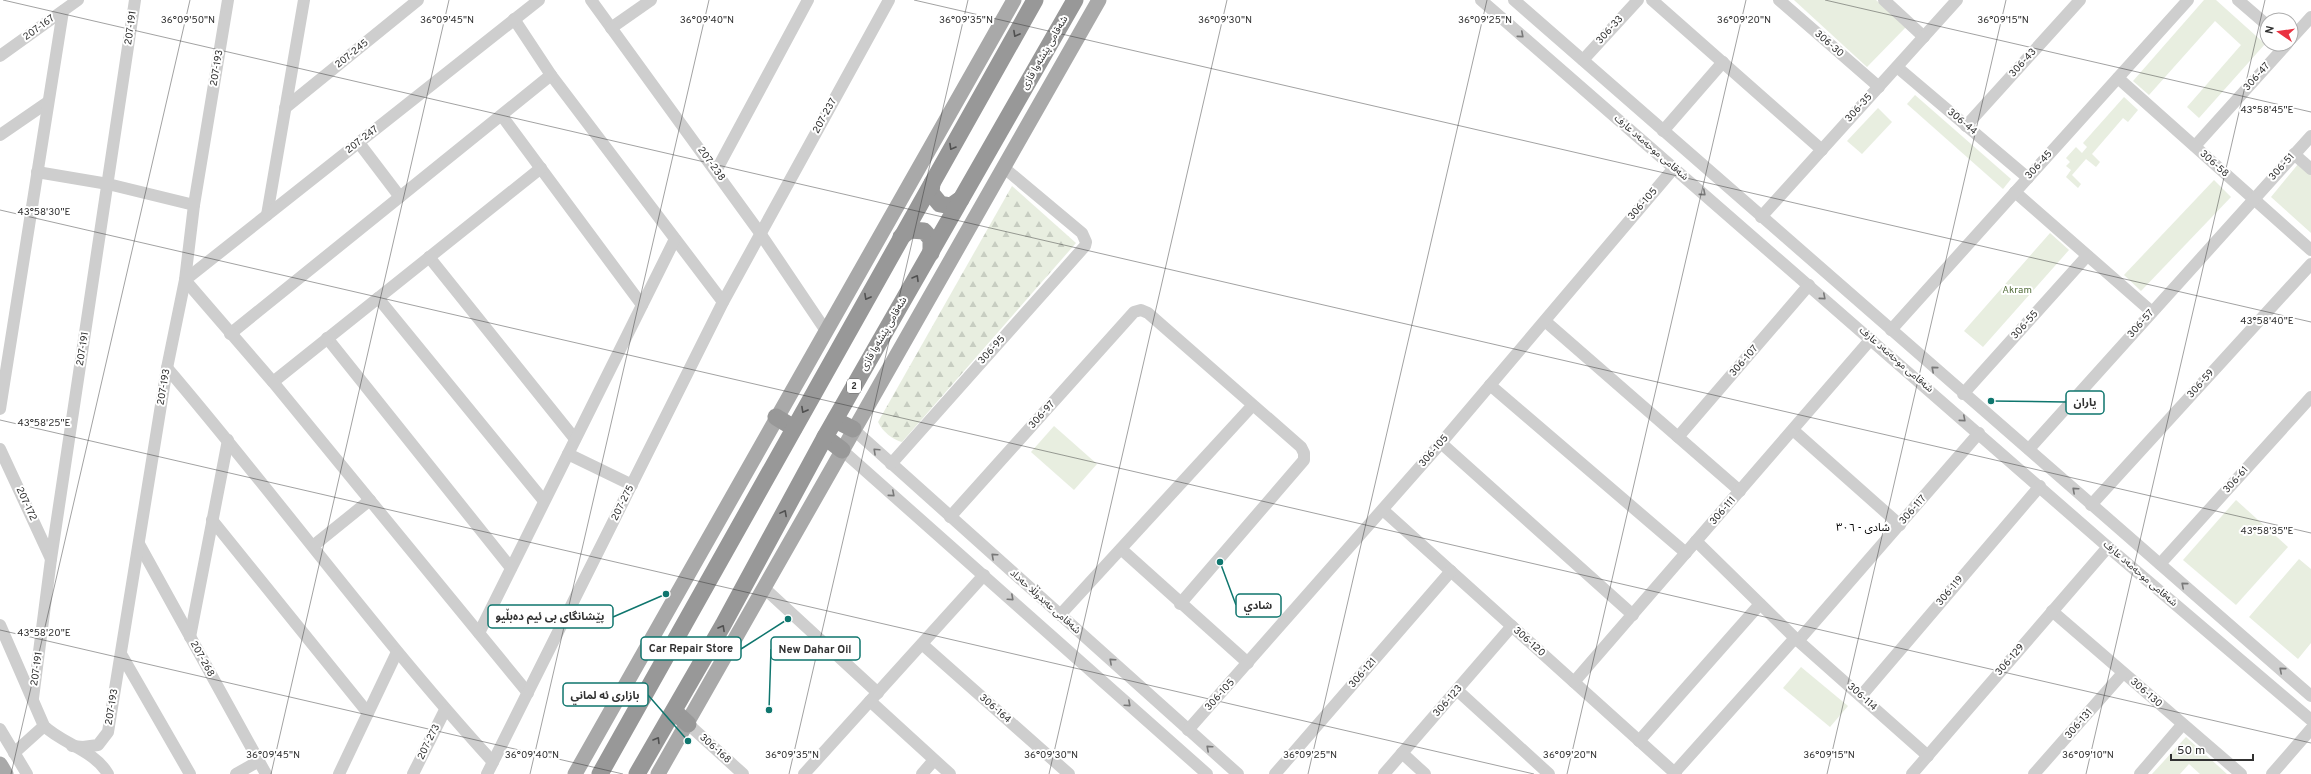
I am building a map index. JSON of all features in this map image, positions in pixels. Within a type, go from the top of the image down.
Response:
[{"type":"highway","name":"شەقامی پێشەوا قازی","points":[[637,774],[723,625],[835,420],[1075,0]]},
{"type":"highway","points":[[600,774],[932,183],[1032,1]]},
{"type":"highway","points":[[932,183],[931,193],[940,204],[951,206],[961,199]]},
{"type":"highway","points":[[901,237],[910,230],[924,231],[931,239],[931,253]]},
{"type":"highway","points":[[776,417],[794,428]]},
{"type":"highway","points":[[835,420],[853,430]]},
{"type":"highway","points":[[825,438],[842,450]]},
{"type":"highway","points":[[674,711],[688,724]]},
{"type":"main road","points":[[575,774],[776,417],[1014,0]]},
{"type":"main road","points":[[658,774],[688,724],[853,430],[1099,0]]},
{"type":"main road","points":[[0,764],[6,774]]},
{"type":"street","name":"207-167","points":[[0,56],[78,0]]},
{"type":"street","name":"207-191","points":[[33,698],[52,559],[135,0]]},
{"type":"street","name":"207-193","points":[[72,746],[93,747],[106,737],[121,654],[167,368],[185,280],[194,205],[228,0]]},
{"type":"street","points":[[267,215],[304,0]]},
{"type":"street","name":"207-245","points":[[285,108],[418,0]]},
{"type":"street","name":"207-247","points":[[185,280],[539,0]]},
{"type":"street","name":"207-238","points":[[591,0],[716,171],[826,331]]},
{"type":"street","points":[[611,28],[651,0]]},
{"type":"street","name":"شەقامی موحەمەد عارف","points":[[1481,0],[2108,546],[2311,720]]},
{"type":"street","name":"306-33","points":[[1583,60],[1638,0]]},
{"type":"street","points":[[1652,0],[1822,150]]},
{"type":"street","name":"306-30","points":[[1780,0],[1879,87]]},
{"type":"street","points":[[1884,0],[1924,37]]},
{"type":"street","name":"306-35","points":[[1761,217],[1957,0]]},
{"type":"street","name":"306-43","points":[[1966,126],[2080,0]]},
{"type":"street","name":"306-45","points":[[1891,330],[2188,0]]},
{"type":"street","points":[[2238,0],[2259,18]]},
{"type":"street","points":[[716,171],[806,1]]},
{"type":"street","name":"207-237","points":[[760,233],[886,1]]},
{"type":"street","name":"شەقامی موحەمەد عارف","points":[[1519,2],[1761,217],[2311,696]]},
{"type":"street","points":[[0,409],[63,11]]},
{"type":"street","points":[[2299,31],[2311,17]]},
{"type":"street","points":[[514,19],[551,75],[723,302]]},
{"type":"street","name":"306-47","points":[[2195,146],[2280,52]]},
{"type":"street","points":[[1663,131],[1723,62]]},
{"type":"street","name":"306-44","points":[[1897,67],[2028,178]]},
{"type":"street","points":[[230,334],[551,75]]},
{"type":"street","name":"306-58","points":[[2118,78],[2311,250]]},
{"type":"street","points":[[0,135],[48,102]]},
{"type":"street","points":[[502,116],[642,305]]},
{"type":"street","name":"306-51","points":[[2254,199],[2311,136]]},
{"type":"street","points":[[359,143],[400,197]]},
{"type":"street","points":[[2294,154],[2311,169]]},
{"type":"street","name":"306-95","points":[[890,464],[1081,251],[1086,242],[1082,233],[1003,167]]},
{"type":"street","points":[[273,382],[541,168]]},
{"type":"street","name":"306-105","points":[[1188,730],[1441,443],[1674,168]]},
{"type":"street","points":[[37,172],[108,184],[194,205]]},
{"type":"street","points":[[2015,192],[2152,312]]},
{"type":"street","name":"306-57","points":[[2029,450],[2254,199]]},
{"type":"street","name":"207-275","points":[[487,774],[723,302],[760,233]]},
{"type":"street","points":[[479,633],[675,239]]},
{"type":"street","name":"306-55","points":[[1942,401],[1959,390],[2087,256]]},
{"type":"street","points":[[429,257],[575,439]]},
{"type":"street","name":"306-59","points":[[2091,505],[2311,264]]},
{"type":"street","points":[[185,280],[230,334],[273,382],[528,693]]},
{"type":"street","name":"306-107","points":[[1678,437],[1809,286]]},
{"type":"street","points":[[378,298],[544,501]]},
{"type":"street","name":"306-97","points":[[950,517],[1134,312],[1141,310],[1148,313],[1252,406]]},
{"type":"street","points":[[1545,321],[1740,491]]},
{"type":"street","points":[[328,338],[511,568]]},
{"type":"street","name":"306-111","points":[[1574,682],[1872,339]]},
{"type":"street","points":[[167,368],[228,440],[397,652],[445,710],[493,762]]},
{"type":"street","points":[[1490,385],[1686,553]]},
{"type":"street","name":"306-61","points":[[2160,564],[2311,397]]},
{"type":"street","points":[[1060,615],[1252,406],[1301,447],[1304,453],[1304,460],[1180,604]]},
{"type":"street","name":"شەقامی عەبدوڵڵا حەداد","points":[[853,430],[1238,774]]},
{"type":"street","points":[[1793,430],[1900,525]]},
{"type":"street","name":"306-117","points":[[1676,773],[1900,525],[1979,433]]},
{"type":"street","points":[[190,637],[228,440]]},
{"type":"street","points":[[1441,443],[1633,615]]},
{"type":"street","name":"207-172","points":[[0,449],[52,559]]},
{"type":"street","name":"شەقامی عەبدوڵڵا حەداد","points":[[842,450],[1208,774]]},
{"type":"street","points":[[568,454],[632,485]]},
{"type":"street","name":"306-119","points":[[1861,696],[2040,486]]},
{"type":"street","points":[[313,546],[370,500]]},
{"type":"street","name":"306-120","points":[[1383,510],[1676,773]]},
{"type":"street","points":[[212,520],[368,713]]},
{"type":"street","name":"306-114","points":[[1696,541],[1797,640],[1928,756]]},
{"type":"street","name":"207-268","points":[[139,544],[266,774]]},
{"type":"street","name":"306-129","points":[[1912,774],[2108,546]]},
{"type":"street","points":[[1122,549],[1180,604],[1248,663]]},
{"type":"street","name":"306-121","points":[[1275,774],[1451,571]]},
{"type":"street","points":[[804,774],[984,575]]},
{"type":"street","points":[[764,588],[874,697],[934,760],[950,774]]},
{"type":"street","points":[[1640,741],[1760,604]]},
{"type":"street","name":"306-130","points":[[2052,611],[2182,725],[2241,774]]},
{"type":"street","points":[[0,625],[44,726],[72,746],[90,755],[105,770]]},
{"type":"street","name":"306-123","points":[[1384,774],[1512,626]]},
{"type":"street","name":"306-164","points":[[922,644],[1069,774]]},
{"type":"street","points":[[2247,665],[2259,651]]},
{"type":"street","points":[[339,774],[397,652]]},
{"type":"street","points":[[121,654],[190,774]]},
{"type":"street","name":"306-131","points":[[2034,774],[2123,673]]},
{"type":"street","points":[[1457,690],[1549,774]]},
{"type":"street","name":"207-273","points":[[413,774],[445,710]]},
{"type":"street","name":"306-168","points":[[688,724],[743,774]]},
{"type":"street","points":[[2140,774],[2182,725]]},
{"type":"street","points":[[14,753],[44,726]]},
{"type":"street","points":[[0,729],[27,774]]},
{"type":"street","points":[[2272,774],[2311,729]]},
{"type":"street","points":[[1402,753],[1425,774]]},
{"type":"street","points":[[922,774],[934,760]]},
{"type":"street","points":[[236,774],[258,761]]},
{"type":"green space","points":[[1794,0],[1876,0],[1906,27],[1867,67]]},
{"type":"green space","points":[[2204,0],[2216,0],[2259,39],[2259,51],[2199,118],[2187,107],[2241,45],[2215,21],[2149,95],[2133,81]]},
{"type":"green space","points":[[1915,95],[2011,179],[2003,189],[1907,104]]},
{"type":"green space","points":[[2124,97],[2138,110],[2128,122],[2123,118],[2092,154],[2100,162],[2096,167],[2086,159],[2072,175],[2081,184],[2078,188],[2066,177],[2071,170],[2066,166],[2070,162],[2066,158],[2076,147],[2082,153],[2087,147],[2083,143]]},
{"type":"green space","points":[[1878,108],[1892,122],[1862,154],[1847,141]]},
{"type":"green space","points":[[2299,163],[2311,174],[2311,233],[2271,197]]},
{"type":"green space","points":[[2214,180],[2231,197],[2141,291],[2124,275]]},
{"type":"green space","points":[[1012,186],[1076,243],[902,442],[899,441],[885,432],[878,422]]},
{"type":"green space","name":"Akram","points":[[2050,233],[2069,250],[1983,347],[1964,331]]},
{"type":"green space","points":[[1054,426],[1097,464],[1074,490],[1031,452]]},
{"type":"green space","points":[[2236,500],[2288,547],[2236,605],[2183,560]]},
{"type":"green space","points":[[2299,559],[2311,569],[2311,643],[2298,659],[2249,617]]},
{"type":"green space","points":[[1801,667],[1848,706],[1830,727],[1783,688]]},
{"type":"green space","points":[[2186,737],[2227,774],[2200,774],[2189,764],[2180,774],[2152,774]]},
{"type":"place","name":"یاران","points":[[1991,401]]},
{"type":"place","name":"شادي","points":[[1220,562]]},
{"type":"place","name":"پێشانگای بی ئیم دەبڵیو","points":[[666,594]]},
{"type":"place","name":"Car Repair Store","points":[[788,619]]},
{"type":"place","name":"New Dahar Oil","points":[[769,710]]},
{"type":"place","name":"بازارى ئه لماني","points":[[688,741]]},
{"type":"district","name":"شادی - ٣٠٦","points":[[1863,528]]}]
